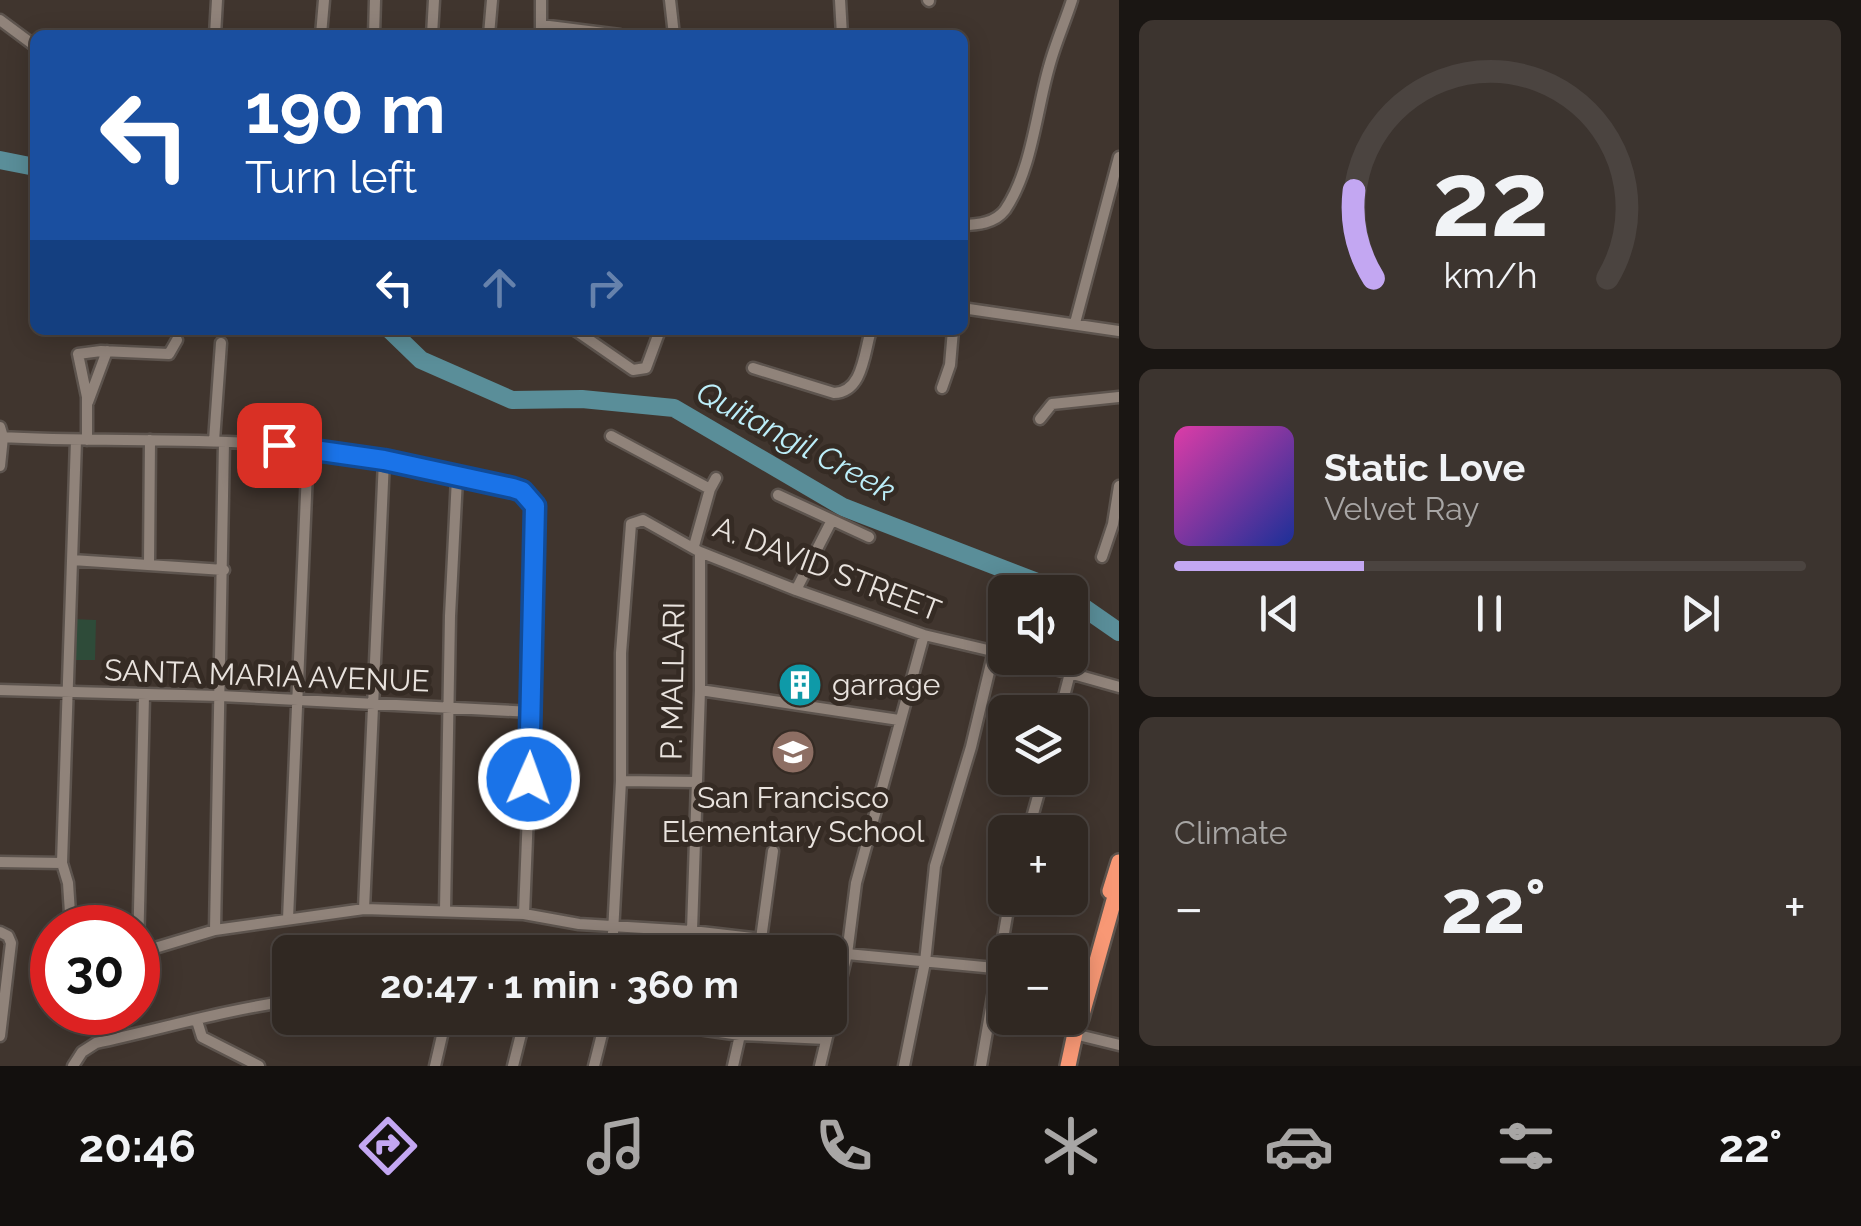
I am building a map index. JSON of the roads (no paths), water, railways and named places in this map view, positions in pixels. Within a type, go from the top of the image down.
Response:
[{"type":"highway","points":[[1088,948],[1118,862]]},
{"type":"highway","points":[[1088,992],[1118,882]]},
{"type":"highway","points":[[1068,1066],[1075,1035]]},
{"type":"street","points":[[215,30],[217,0]]},
{"type":"street","points":[[321,30],[324,0]]},
{"type":"street","points":[[374,30],[376,0]]},
{"type":"street","points":[[432,30],[434,0]]},
{"type":"street","points":[[489,30],[492,0]]},
{"type":"street","points":[[541,0],[541,30]]},
{"type":"street","points":[[670,0],[673,30]]},
{"type":"street","points":[[840,0],[842,30]]},
{"type":"street","points":[[968,225],[982,224],[1003,213],[1012,194],[1072,0]]},
{"type":"street","points":[[0,20],[30,42]]},
{"type":"street","points":[[1075,323],[1118,157]]},
{"type":"street","points":[[968,309],[1118,331]]},
{"type":"street","points":[[583,335],[625,365],[640,370],[646,368],[658,335]]},
{"type":"street","points":[[753,368],[834,394],[846,393],[858,378],[870,335]]},
{"type":"street","points":[[942,388],[950,365],[953,335]]},
{"type":"street","points":[[87,402],[78,354],[170,354],[177,340]]},
{"type":"street","points":[[215,930],[224,570],[219,442],[222,344]]},
{"type":"street","points":[[69,905],[62,863],[72,560],[87,402],[107,351]]},
{"type":"street","points":[[1040,419],[1052,404],[1118,396]]},
{"type":"street","points":[[0,466],[1,434],[81,440],[219,442],[308,448],[384,460],[513,488],[527,495],[535,506],[524,914]]},
{"type":"street","points":[[611,436],[710,489]]},
{"type":"street","points":[[150,440],[150,564]]},
{"type":"street","points":[[288,919],[308,448]]},
{"type":"street","points":[[364,909],[384,460]]},
{"type":"street","points":[[445,911],[457,478]]},
{"type":"street","name":"P. MALLARI","points":[[692,932],[700,690],[697,549],[716,478]]},
{"type":"street","points":[[1102,557],[1113,524],[1118,486]]},
{"type":"street","points":[[778,496],[870,537]]},
{"type":"street","name":"A. DAVID STREET","points":[[621,781],[629,533],[637,520],[796,590],[924,634],[988,650]]},
{"type":"street","points":[[796,590],[832,520]]},
{"type":"street","points":[[72,560],[224,570]]},
{"type":"street","points":[[924,634],[856,883],[847,954],[988,968]]},
{"type":"street","points":[[904,1066],[925,962],[936,866],[992,675]]},
{"type":"street","points":[[1076,675],[1118,688]]},
{"type":"street","name":"SANTA MARIA AVENUE","points":[[0,690],[220,696],[532,712]]},
{"type":"street","points":[[700,690],[899,720]]},
{"type":"street","points":[[139,905],[144,696]]},
{"type":"street","points":[[613,935],[621,781],[696,782]]},
{"type":"street","points":[[762,935],[773,851]]},
{"type":"street","points":[[0,862],[62,863]]},
{"type":"street","points":[[160,946],[215,930],[364,909],[524,914],[579,924],[722,935]]},
{"type":"street","points":[[0,932],[12,943],[0,1036]]},
{"type":"street","points":[[73,1066],[82,1052],[96,1043],[197,1021],[235,1008],[272,1003]]},
{"type":"street","points":[[197,1021],[202,1038],[259,1066]]},
{"type":"street","points":[[981,1066],[988,1034]]},
{"type":"street","points":[[1088,1034],[1118,1045]]},
{"type":"street","points":[[434,1066],[442,1035]]},
{"type":"street","points":[[513,1066],[521,1035]]},
{"type":"street","points":[[594,1066],[602,1035]]},
{"type":"street","points":[[732,1066],[740,1035],[826,1039]]},
{"type":"street","points":[[820,1066],[827,1035]]},
{"type":"waterway","name":"Quitangil Creek","points":[[0,160],[30,166]]},
{"type":"waterway","name":"Quitangil Creek","points":[[395,335],[421,360],[512,400],[582,399],[674,408],[843,507],[1019,575]]},
{"type":"waterway","name":"Quitangil Creek","points":[[1088,610],[1119,632]]},
{"type":"place","name":"garrage","points":[[800,685]]},
{"type":"place","name":"San Francisco Elementary School","points":[[793,752]]}]
